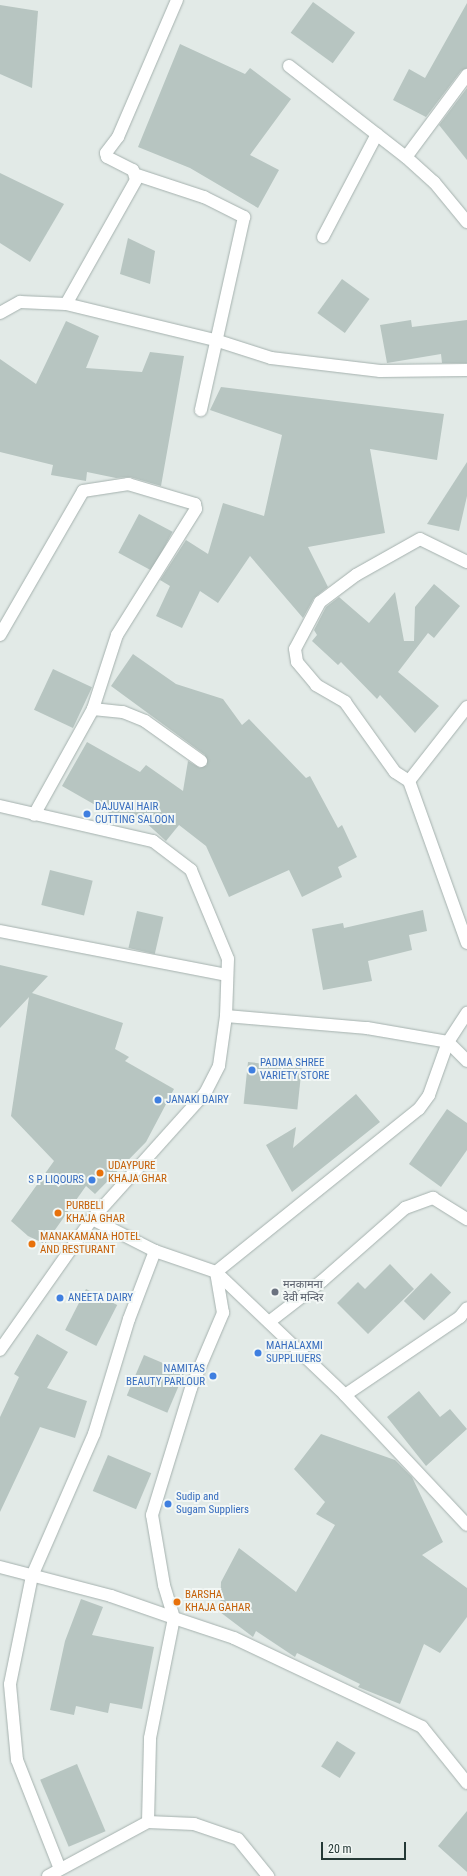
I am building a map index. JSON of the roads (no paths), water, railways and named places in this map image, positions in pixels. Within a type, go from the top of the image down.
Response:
[{"type":"street","points":[[176,0],[118,137],[106,153],[107,157],[137,175],[204,197],[244,217],[215,340],[201,410]]},
{"type":"street","points":[[289,66],[406,157],[434,182],[467,222]]},
{"type":"street","points":[[406,157],[467,75]]},
{"type":"street","points":[[323,237],[377,134]]},
{"type":"street","points":[[66,304],[137,175]]},
{"type":"street","points":[[0,313],[20,302],[66,304],[215,340],[271,358],[380,371],[467,370]]},
{"type":"street","points":[[0,635],[83,491],[128,484],[195,504],[196,509],[117,635],[93,709],[34,815]]},
{"type":"street","points":[[467,562],[420,540],[356,575],[320,602],[295,650],[297,662],[316,685],[345,702],[395,772],[409,781],[467,943]]},
{"type":"street","points":[[409,781],[467,707]]},
{"type":"street","points":[[93,709],[123,712],[145,721],[201,762]]},
{"type":"street","points":[[0,806],[153,841],[191,870],[228,959],[226,1016],[219,1066],[206,1092],[92,1219],[0,1350]]},
{"type":"street","points":[[0,931],[227,975]]},
{"type":"street","points":[[216,1272],[419,1110],[429,1095],[448,1042],[467,1013]]},
{"type":"street","points":[[226,1016],[367,1028],[448,1042],[467,1061]]},
{"type":"street","points":[[269,1322],[322,1281],[405,1208],[433,1198],[467,1219]]},
{"type":"street","points":[[92,1219],[155,1251],[216,1272],[345,1395],[467,1525]]},
{"type":"street","points":[[60,1869],[17,1760],[10,1684],[32,1576],[94,1434],[129,1319],[155,1251]]},
{"type":"street","points":[[148,1822],[150,1738],[174,1618],[164,1585],[152,1515],[192,1388],[223,1314],[216,1272]]},
{"type":"street","points":[[345,1395],[465,1316]]},
{"type":"street","points":[[0,1567],[111,1596],[234,1638],[422,1727],[466,1780]]},
{"type":"street","points":[[48,1876],[148,1822],[194,1824],[238,1839],[268,1876]]},
{"type":"place","name":"DAJUVAI HAIR CUTTING SALOON","points":[[87,814]]},
{"type":"place","name":"PADMA SHREE VARIETY STORE","points":[[252,1070]]},
{"type":"place","name":"JANAKI DAIRY","points":[[158,1100]]},
{"type":"place","name":"UDAYPURE KHAJA GHAR","points":[[100,1173]]},
{"type":"place","name":"S P LIQOURS","points":[[92,1180]]},
{"type":"place","name":"PURBELI KHAJA GHAR","points":[[58,1213]]},
{"type":"place","name":"MANAKAMANA HOTEL AND RESTURANT","points":[[32,1244]]},
{"type":"place","name":"मनकामना देवी मन्दिर","points":[[275,1292]]},
{"type":"place","name":"ANEETA DAIRY","points":[[60,1298]]},
{"type":"place","name":"MAHALAXMI SUPPLIUERS","points":[[258,1353]]},
{"type":"place","name":"NAMITAS BEAUTY PARLOUR","points":[[213,1376]]},
{"type":"place","name":"Sudip and Sugam Suppliers","points":[[168,1504]]},
{"type":"place","name":"BARSHA KHAJA GAHAR","points":[[177,1602]]}]
